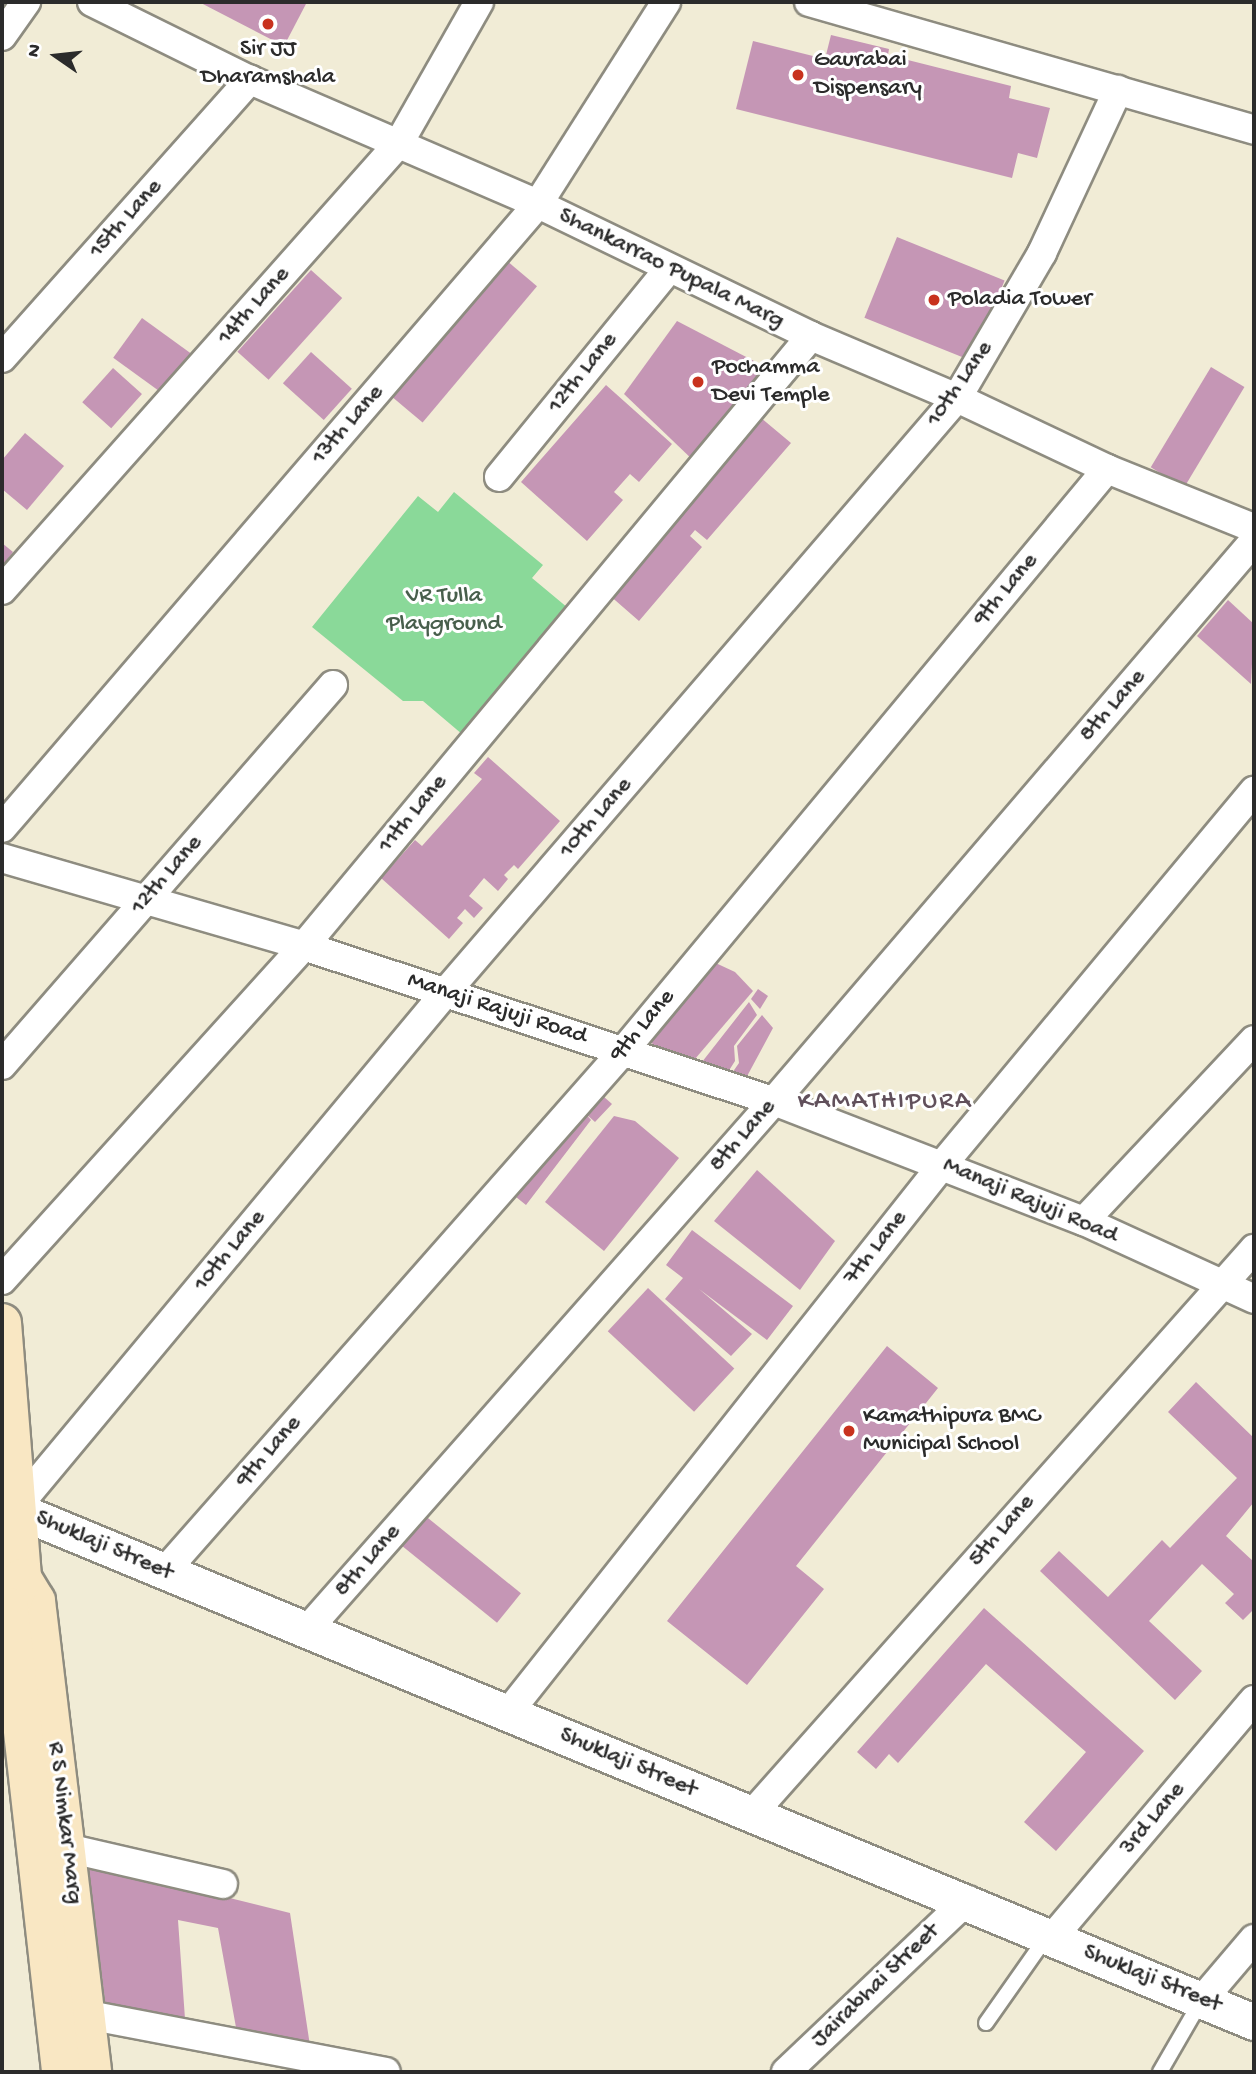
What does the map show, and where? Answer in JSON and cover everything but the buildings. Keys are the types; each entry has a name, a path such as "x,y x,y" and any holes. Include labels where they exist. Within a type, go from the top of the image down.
{"main road":[{"name":"R S Nimkar Marg","path":"2,1323 9,1506 22,1578 36,1601 88,2015 92,2072"},
{"name":"R S Nimkar Marg","path":"22,1578 9,1607 61,2072"}],"street":[{"path":"2,36 26,2"},
{"name":"Shankarrao Pupala Marg","path":"92,2 250,80 538,204 667,270 811,336 957,398 1107,469 1254,528"},
{"name":"14th Lane","path":"2,590 399,143 479,2"},
{"name":"13th Lane","path":"2,828 538,204 666,2"},
{"path":"809,2 1254,130"},
{"name":"15th Lane","path":"2,358 250,80"},
{"name":"10th Lane","path":"9,1506 445,993 957,398 1042,253 1118,90"},
{"name":"12th Lane","path":"499,477 667,270"},
{"name":"11th Lane","path":"2,1280 304,946 811,336"},
{"name":"9th Lane","path":"165,1571 625,1049 1107,469"},
{"name":"8th Lane","path":"307,1630 775,1101 1254,541"},
{"name":"12th Lane","path":"2,1065 333,685"},
{"name":"7th Lane","path":"508,1713 943,1164 1254,791"},
{"name":"Manaji Rajuji Road","path":"2,858 304,946 625,1049 775,1101 1084,1221 1254,1299"},
{"path":"1084,1221 1254,1040"},
{"name":"5th Lane","path":"752,1814 1220,1284 1254,1249"},
{"name":"Shuklaji Street","path":"9,1506 752,1814 967,1900 1254,2022"},
{"name":"3rd Lane","path":"1052,1938 1254,1700"},
{"path":"67,1848 223,1884"},
{"name":"Jairabhai Street","path":"786,2072 967,1900"},
{"path":"1202,2000 1254,1939"},
{"path":"88,2015 386,2072"}],"lane":[{"path":"986,2023 1045,1939 1052,1938"},
{"path":"1160,2072 1202,2000"}],"green space":[{"name":"VR Tulla Playground","path":"454,492 543,565 532,578 574,613 469,740 423,701 403,701 312,627 418,496 438,512"}],"place":[{"name":"Sir JJ Dharamshala","path":"268,24"},
{"name":"Gaurabai Dispensary","path":"798,75"},
{"name":"Poladia Tower","path":"934,300"},
{"name":"Pochamma Devi Temple","path":"698,382"},
{"name":"Kamathipura BMC Municipal School","path":"849,1431"}],"district":[{"name":"KAMATHIPURA","path":"885,1103"}]}
